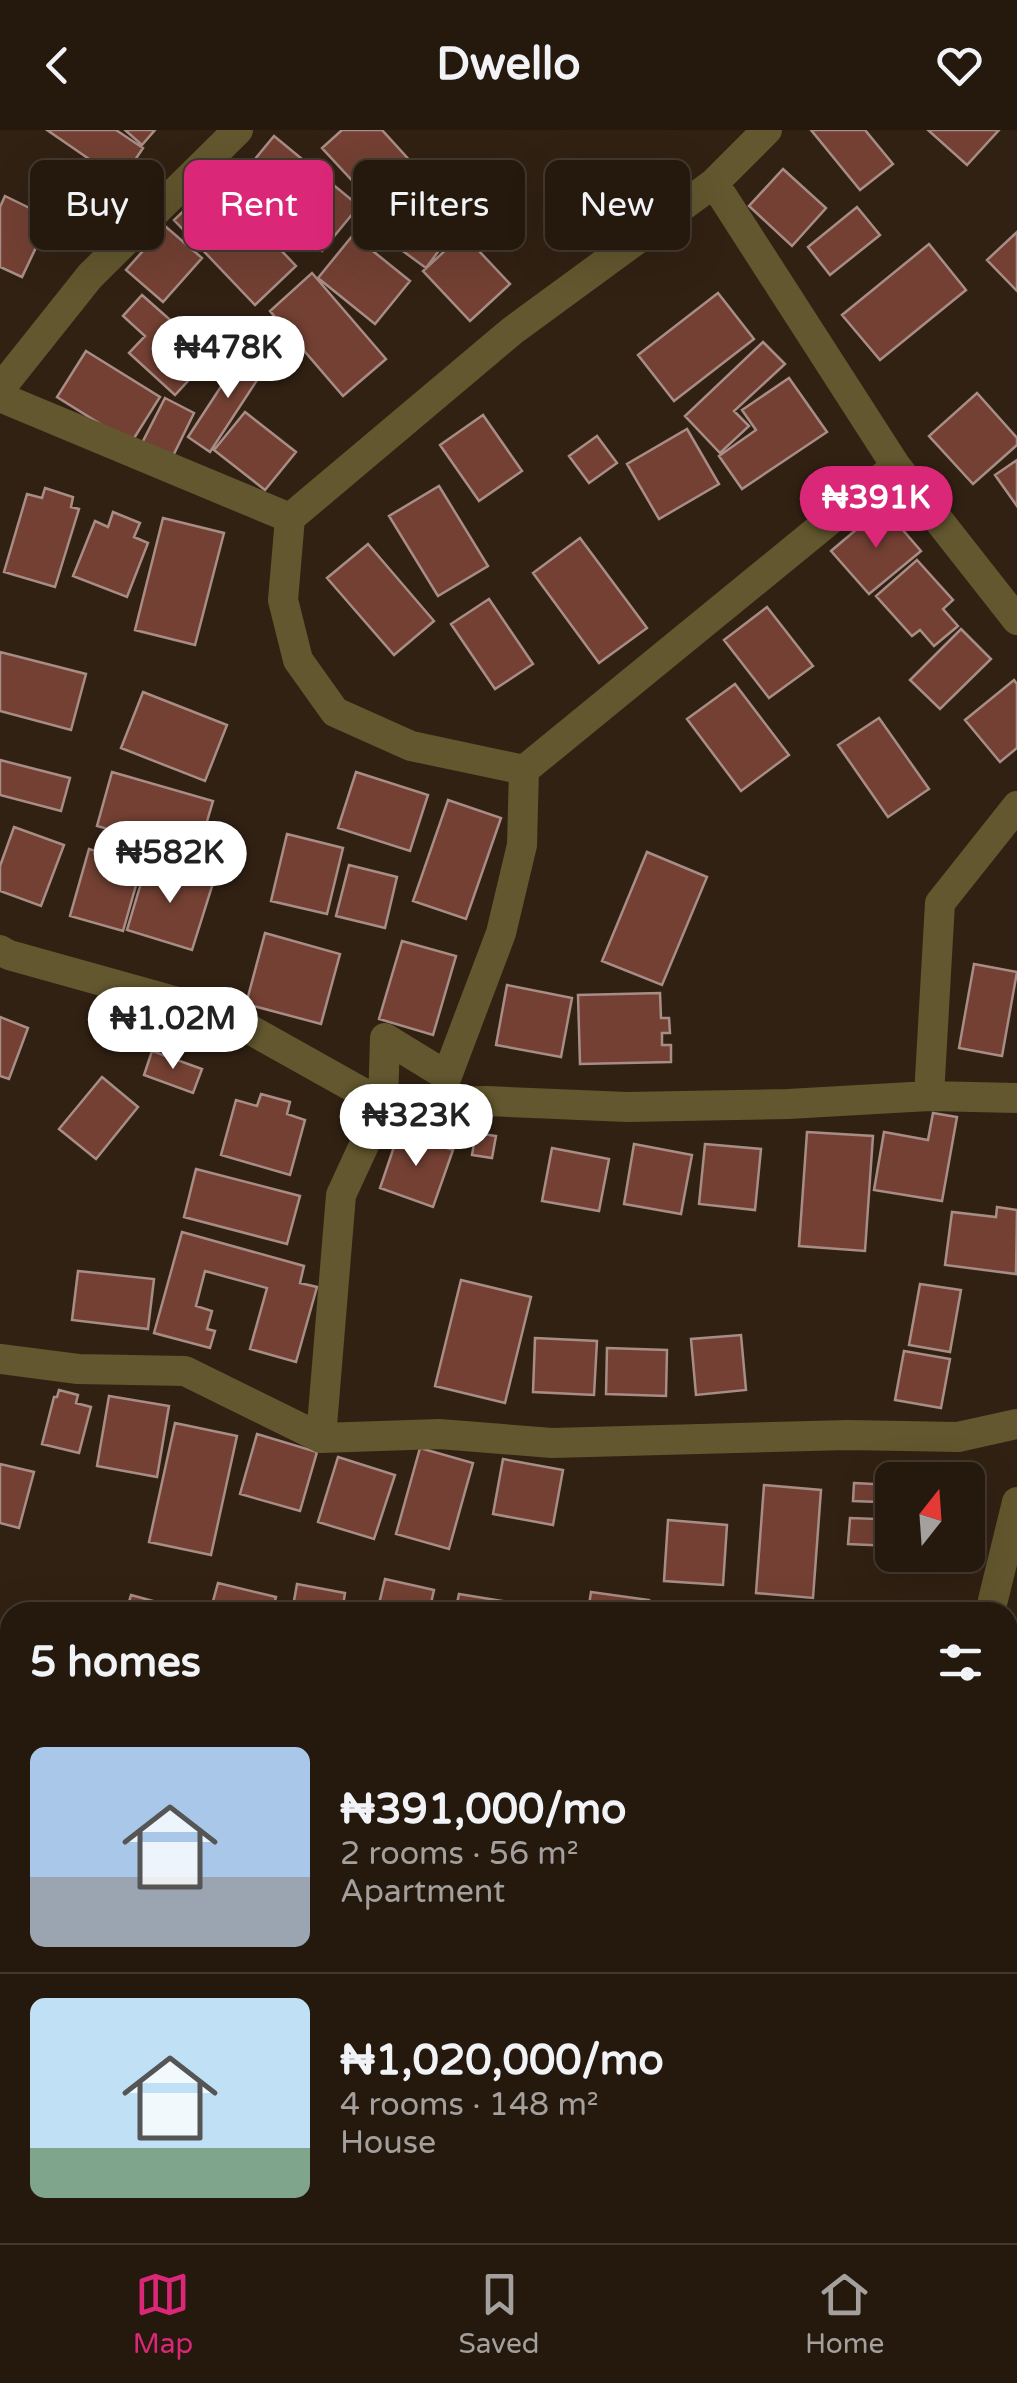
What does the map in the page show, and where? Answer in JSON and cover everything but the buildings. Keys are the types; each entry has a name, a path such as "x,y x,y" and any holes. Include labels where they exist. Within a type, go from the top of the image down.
{"street":[{"path":"0,389 90,276 238,130"},
{"path":"524,770 411,746 335,712 298,660 283,600 290,518 512,331 714,183 767,130"},
{"path":"714,183 896,466 1017,620"},
{"path":"0,397 290,518"},
{"path":"322,1438 341,1195 383,1104 385,1038 447,1076 501,932 522,845 524,770 896,466"},
{"path":"929,1096 940,903 1017,806"},
{"path":"0,950 224,1014 383,1104 488,1101 645,1106 788,1104 929,1096 1017,1098"},
{"path":"0,1359 78,1370 185,1371 322,1438 439,1434 552,1443 848,1435 958,1437 1017,1424"},
{"path":"993,1600 1017,1502"}]}
